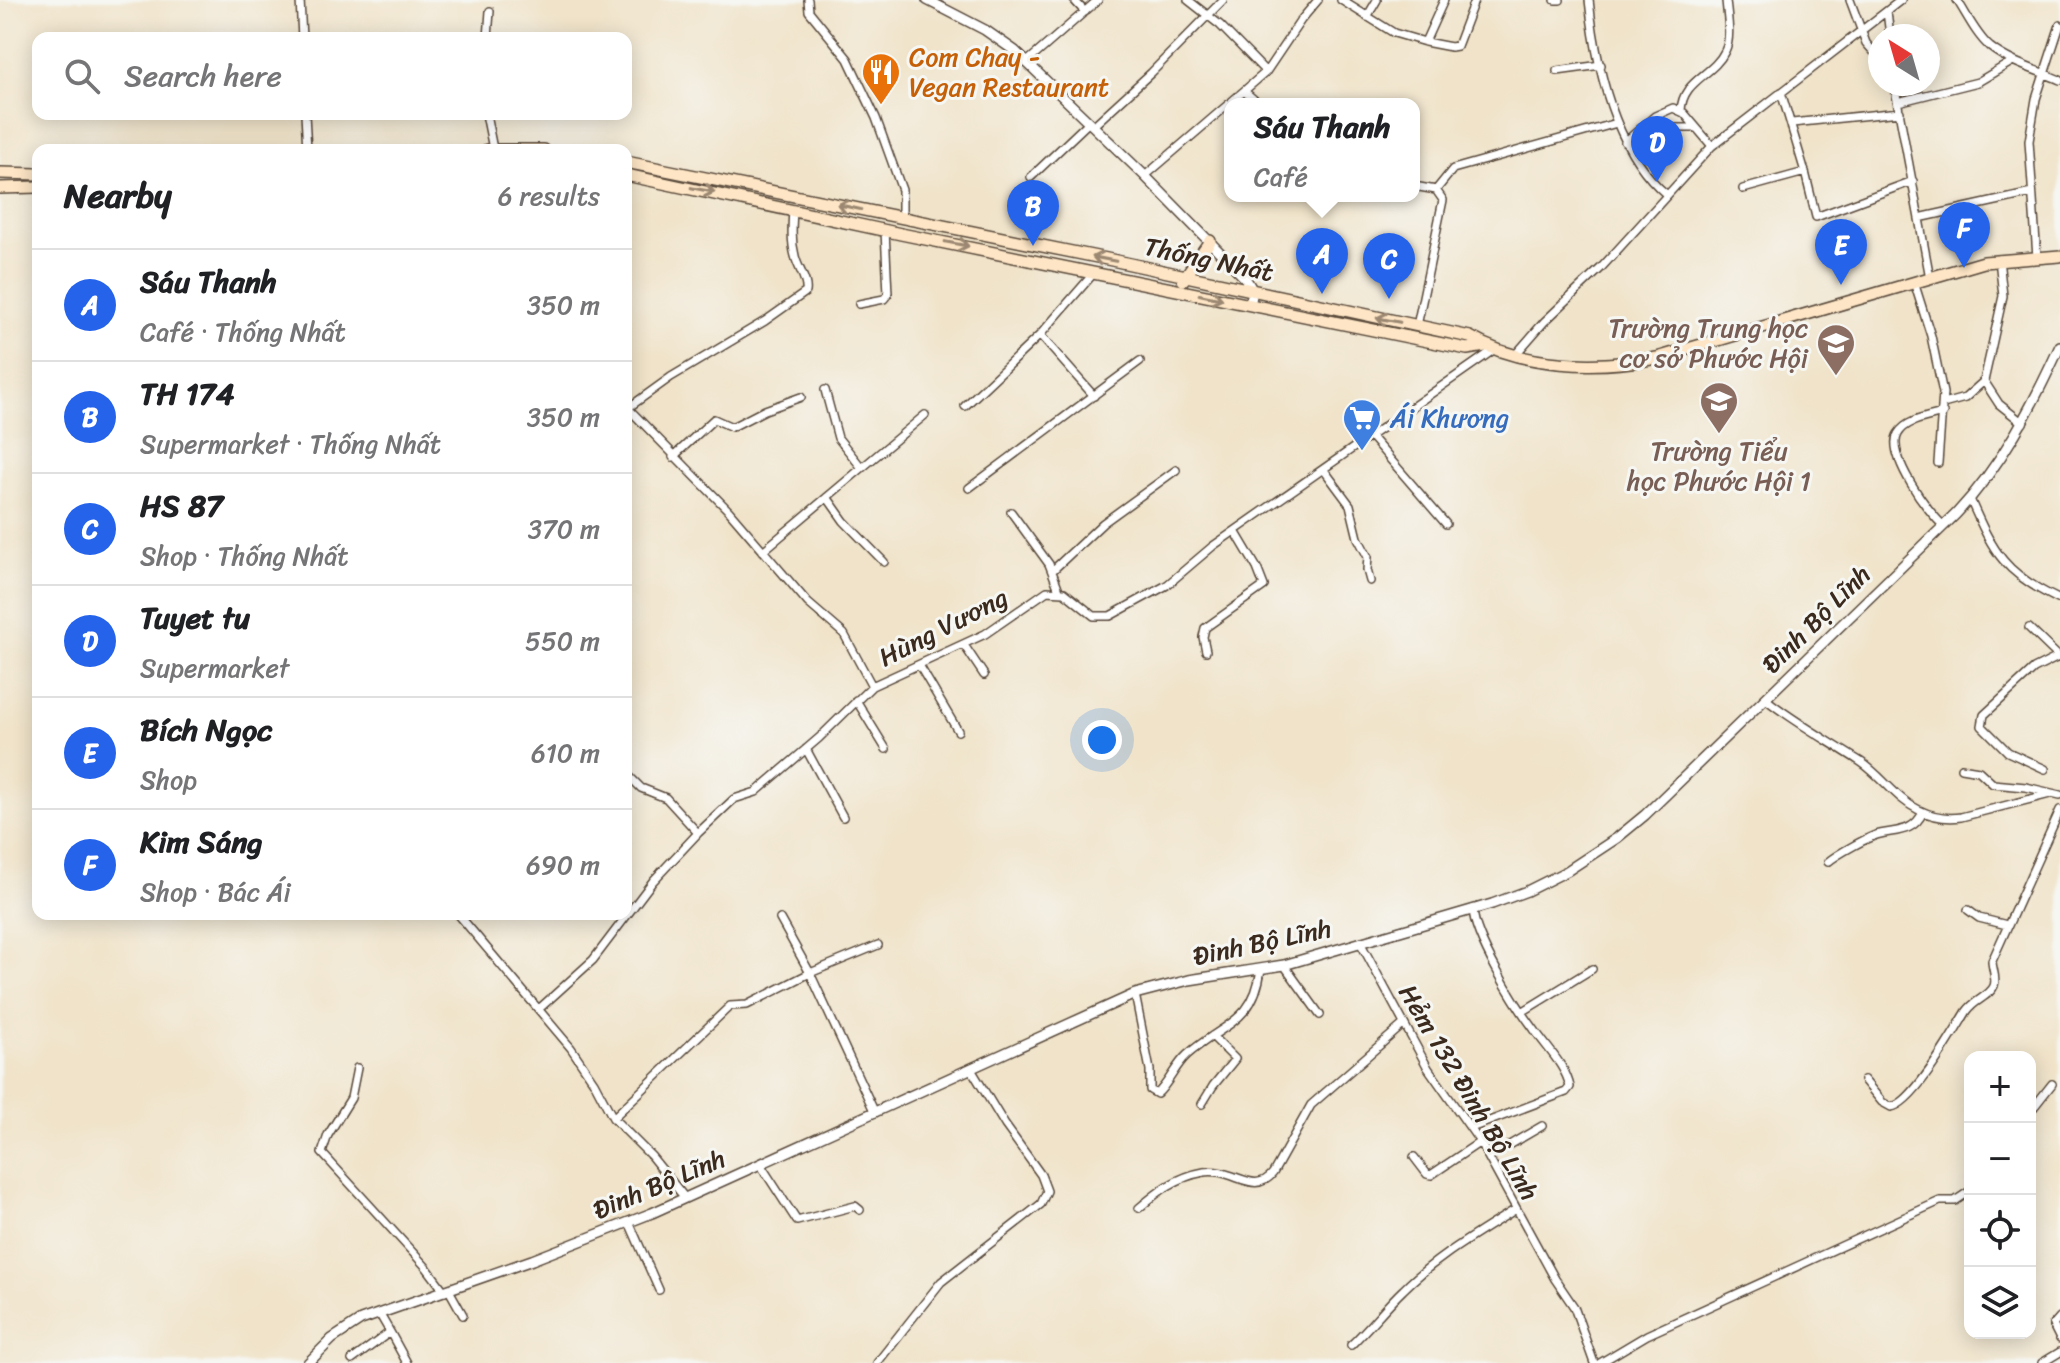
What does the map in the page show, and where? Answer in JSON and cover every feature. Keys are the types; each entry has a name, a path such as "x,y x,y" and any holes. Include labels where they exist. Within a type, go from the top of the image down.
{"main road":[{"name":"Thống Nhất","path":"632,163 1470,337 1490,347"},
{"path":"0,173 32,174"},
{"name":"Thống Nhất","path":"632,176 1467,349 1490,347"},
{"path":"0,188 32,187"},
{"path":"930,239 933,225"},
{"path":"1178,290 1210,241"},
{"path":"1490,347 1564,362 1645,360 1999,259 2060,256"}],"street":[{"path":"300,0 302,32"},
{"path":"808,0 811,15 842,50 876,118 902,190 902,219"},
{"path":"927,0 985,30 1027,62 1210,241 1253,291 1250,305"},
{"path":"1074,0 1085,12"},
{"path":"1027,62 1098,0"},
{"path":"1188,0 1208,14 1266,72"},
{"path":"1031,177 1138,85 1223,0"},
{"path":"1236,98 1266,72 1318,0"},
{"path":"1341,0 1403,37 1451,47 1457,46 1474,1"},
{"path":"1367,17 1377,0"},
{"path":"1425,42 1444,0"},
{"path":"1589,0 1601,65 1617,123 1642,170 1666,194"},
{"path":"1681,111 1682,96 1689,86 1726,50 1726,0"},
{"path":"1850,0 1868,45"},
{"path":"1516,354 1544,322 1601,268 1712,146 1901,0"},
{"path":"1957,0 1984,41 2013,61 2060,80"},
{"path":"488,32 490,11"},
{"path":"1887,11 1889,24"},
{"path":"2037,258 2029,141 2044,72 2060,25"},
{"path":"1898,102 1978,82 2013,61"},
{"path":"1557,71 1601,65"},
{"path":"1244,91 1252,98"},
{"path":"1781,92 1816,217 1913,181"},
{"path":"1897,96 1930,278"},
{"path":"1145,176 1224,108"},
{"path":"1625,142 1667,109 1681,111 1712,146"},
{"path":"1792,123 1900,112"},
{"path":"305,120 307,144"},
{"path":"487,120 492,144"},
{"path":"1648,122 1666,128 1696,128"},
{"path":"1436,190 1453,169 1617,123"},
{"path":"1743,189 1805,172"},
{"path":"1417,326 1443,200 1436,190 1420,187"},
{"path":"1919,218 2032,193"},
{"path":"632,404 806,292 807,287 795,256 793,210"},
{"path":"859,304 884,299 888,294 885,230"},
{"path":"1944,526 1930,514 1918,495 1898,455 1895,441 1905,426 1965,398 1984,381 2003,296 1999,259"},
{"path":"965,406 1040,335 1095,273"},
{"path":"1914,282 1941,380 1943,409 1938,463"},
{"path":"1040,335 1094,396"},
{"name":"Đinh Bộ Lĩnh","path":"308,1363 342,1331 379,1313 447,1291 629,1222 1135,994 1175,982 1284,965 1473,909 1547,882 1617,838 1645,815 1767,700 1970,499 2023,423 2060,346"},
{"path":"1011,512 1053,570 1059,590 1073,597 1094,616 1104,618 1167,585 1213,546 1371,437 1490,347"},
{"path":"969,488 1140,361"},
{"path":"1984,381 1999,404 2023,423"},
{"path":"825,390 838,438 862,468"},
{"path":"673,457 714,419 732,427 774,406 801,397"},
{"path":"632,412 729,511 808,603 848,639 872,686"},
{"path":"763,551 925,415"},
{"path":"1371,437 1446,524"},
{"path":"1053,570 1103,523 1176,470"},
{"path":"1324,470 1350,505 1358,538 1368,557 1370,581"},
{"path":"827,497 844,521 884,562"},
{"path":"1970,499 2007,567 2023,580 2060,600"},
{"path":"1206,651 1205,628 1264,586 1263,578 1235,531"},
{"name":"Hùng Vương","path":"632,909 653,881 734,799 756,792 872,686 964,645 997,627 1043,593 1059,590"},
{"path":"2029,628 2059,658 2037,666 1984,715 1981,722 2008,752 2045,769"},
{"path":"964,645 984,675"},
{"path":"919,665 958,731"},
{"path":"856,700 886,749"},
{"path":"1767,700 1860,761 1905,801 1923,812 1950,819 2050,794"},
{"path":"806,749 843,817"},
{"path":"1961,768 1979,771 1993,784 2060,795"},
{"path":"632,779 641,788 666,798 698,833"},
{"path":"1864,1080 1887,1105 1895,1107 1905,1101 1931,1068 1973,1003 1993,988 1992,961 2060,810"},
{"path":"1828,862 1877,835 1915,825 1923,812"},
{"path":"1471,1128 1569,1090 1570,1082 1522,1012 1479,937 1473,909"},
{"path":"1968,910 1979,918 2007,925"},
{"path":"780,919 810,973 875,1113"},
{"path":"463,920 540,1008 586,1070 613,1118 651,1156 685,1198"},
{"name":"Hùng Vương","path":"540,1008 593,960 623,920"},
{"name":"Hẻm 132 Đinh Bộ Lĩnh","path":"1360,942 1433,1076 1480,1142 1574,1307 1594,1363"},
{"path":"613,1118 730,1006 747,1005 810,973 878,945"},
{"path":"1284,965 1320,1015"},
{"path":"1135,994 1150,1070 1149,1088 1152,1092 1160,1092 1185,1056 1236,1020 1253,1001 1258,991 1261,969"},
{"path":"1522,1012 1592,969"},
{"path":"1139,1208 1173,1181 1206,1171 1222,1171 1255,1184 1264,1182 1273,1173 1311,1105 1404,1024"},
{"path":"1202,1104 1235,1059 1212,1036"},
{"path":"357,1068 351,1098 328,1135 322,1153 432,1273 463,1315"},
{"path":"877,1363 941,1282 1011,1228 1045,1197 1046,1184 971,1069"},
{"path":"2036,1104 2052,1084"},
{"path":"1489,1157 1542,1126"},
{"path":"1414,1157 1431,1175 1480,1142"},
{"path":"760,1164 797,1221 855,1206 860,1210"},
{"path":"1600,1363 1647,1335 1940,1201 1955,1201 1964,1195"},
{"path":"1351,1345 1424,1271 1516,1209"},
{"path":"629,1222 659,1290"},
{"path":"379,1313 407,1363"},
{"path":"2060,1317 2053,1325 2060,1339"},
{"path":"352,1360 390,1332"},
{"path":"2042,1363 2060,1352"}],"place":[{"name":"Com Chay - Vegan Restaurant","path":"881,106"},
{"name":"Tuyet tu","path":"1657,182"},
{"name":"TH 174","path":"1033,246"},
{"name":"Kim Sáng","path":"1964,268"},
{"name":"Bích Ngọc","path":"1841,285"},
{"name":"Sáu Thanh","path":"1322,294"},
{"name":"HS 87","path":"1389,299"},
{"name":"Trường Trung học cơ sở Phước Hội","path":"1836,377"},
{"name":"Trường Tiểu học Phước Hội 1","path":"1719,435"},
{"name":"Ái Khương","path":"1362,452"}]}
